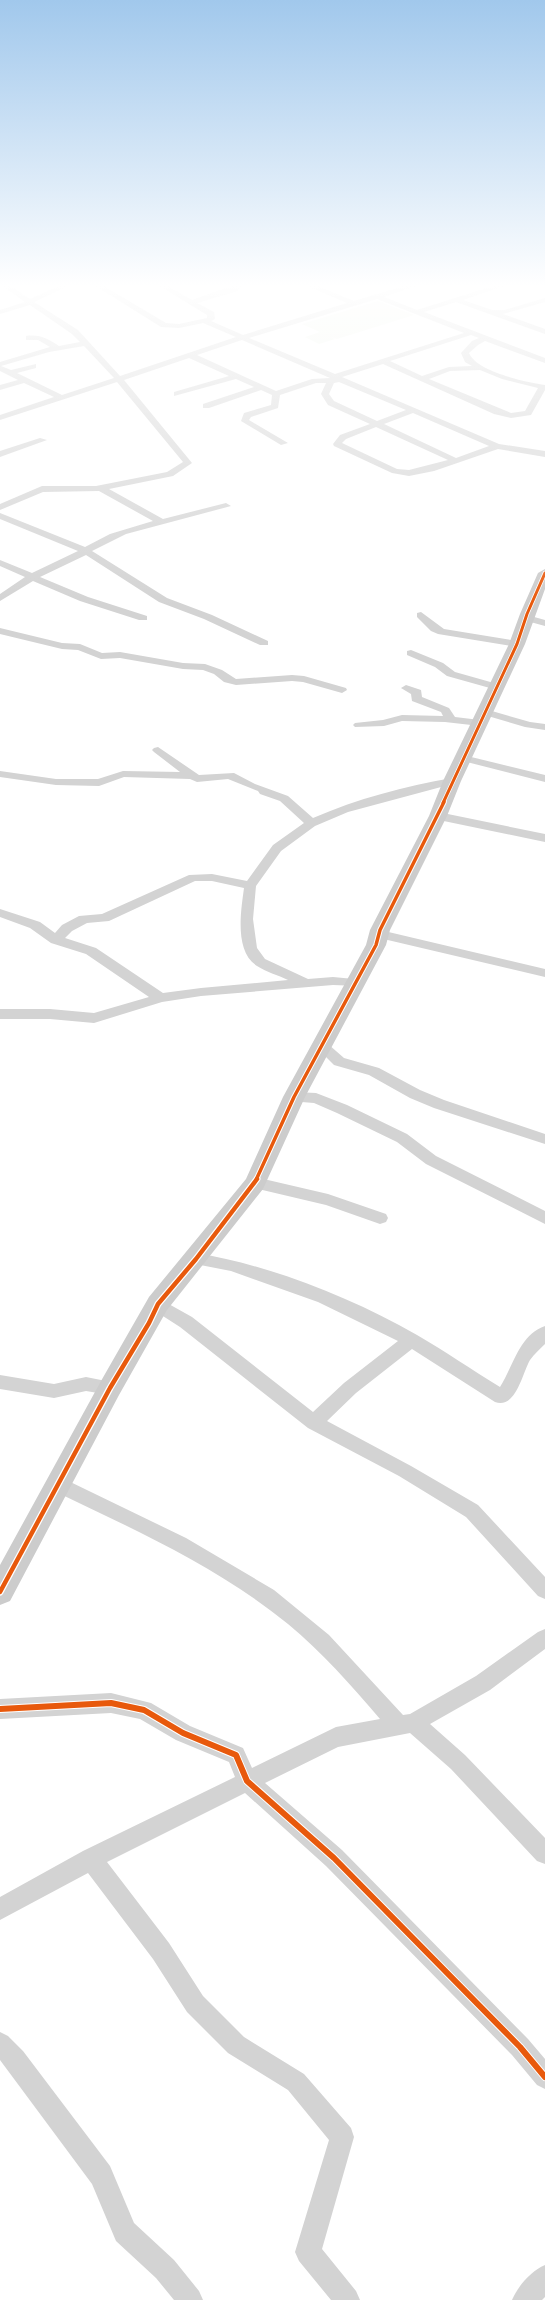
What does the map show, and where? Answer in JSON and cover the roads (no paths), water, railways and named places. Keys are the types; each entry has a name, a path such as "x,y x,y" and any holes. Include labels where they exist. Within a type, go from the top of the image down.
{"street":[{"path":"50,392 62,398"},
{"path":"0,418 79,392"},
{"path":"0,507 42,489 100,488 170,474 188,463 130,392"},
{"path":"176,394 182,392"},
{"path":"206,406 246,392"},
{"path":"273,392 276,394 281,392"},
{"path":"326,392 326,399 454,460"},
{"path":"373,392 497,446 545,454"},
{"path":"452,392 511,416 528,413 541,392"},
{"path":"276,394 275,406 247,415 245,421 284,442"},
{"path":"414,410 344,437 336,444 395,470 409,473 431,469 497,446"},
{"path":"0,454 43,440"},
{"path":"532,452 545,461"},
{"path":"100,488 162,523"},
{"path":"0,598 34,576 86,551 96,543 123,532 226,506"},
{"path":"0,516 86,551 163,600 208,617 264,643"},
{"path":"0,563 34,576 84,599 129,612 143,618"},
{"path":"0,1592 110,1388 149,1323 158,1304 196,1259 255,1183 294,1097 323,1047 438,816 452,781 517,644 545,573"},
{"path":"421,614 435,629 442,632 517,644"},
{"path":"527,618 545,623"},
{"path":"0,631 62,646 80,647 101,656 120,655 183,666 206,667 218,672 228,680 236,682 292,678 304,679 342,690"},
{"path":"411,654 439,665 450,674 497,687"},
{"path":"406,688 417,692 416,699 445,710 452,720"},
{"path":"359,726 384,723 402,718 452,720 482,718 545,727"},
{"path":"158,750 200,780 218,776 234,776 251,786 262,789 264,792 275,794 289,802 311,823"},
{"path":"463,758 545,780"},
{"path":"0,774 56,782 99,782 123,774 194,776"},
{"path":"306,983 260,962 250,948 248,919 250,886 277,848 311,823 344,809 430,785 452,781"},
{"path":"438,816 545,838"},
{"path":"56,940 67,928 84,919 104,918 177,885 184,879 200,875 250,886"},
{"path":"0,913 35,925 56,940 91,951 140,986 161,998"},
{"path":"380,934 545,973"},
{"path":"0,1014 50,1014 94,1018 161,998 201,992 333,981 354,983"},
{"path":"323,1047 339,1062 374,1071 415,1094 438,1104 545,1139"},
{"path":"294,1097 316,1098 342,1109 402,1138 431,1160 545,1218"},
{"path":"255,1183 328,1200 380,1218"},
{"path":"196,1259 232,1265 324,1297 411,1340 501,1397 507,1391 524,1355 545,1333"},
{"path":"158,1304 205,1336 314,1423 405,1471 472,1511 545,1590"},
{"path":"314,1423 350,1388 411,1340"},
{"path":"0,1382 54,1391 86,1384 110,1388"},
{"path":"58,1484 148,1528 235,1575 294,1617 406,1724 458,1762 545,1853"},
{"path":"0,1909 91,1859 336,1737 406,1724 483,1683 545,1638"},
{"path":"0,1709 111,1703 144,1710 183,1733 236,1755 248,1781 334,1858 520,2047 545,2077"},
{"path":"91,1859 161,1951 195,2004 236,2045 296,2082 342,2137 308,2252 347,2300"},
{"path":"0,2044 15,2059 101,2175 126,2232 165,2269 190,2300"},
{"path":"525,2300 545,2278"}]}
